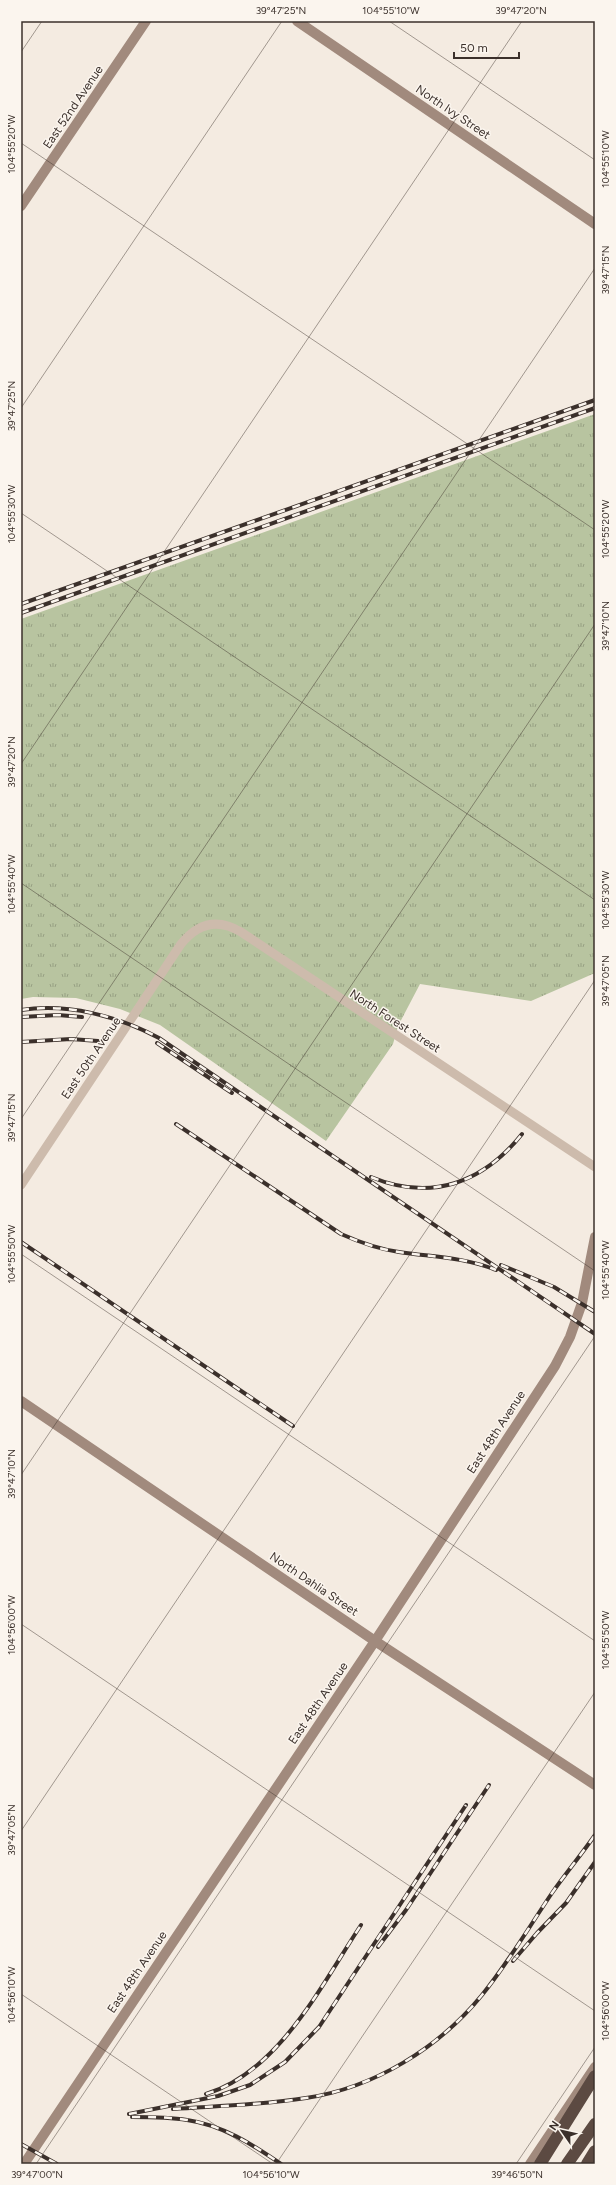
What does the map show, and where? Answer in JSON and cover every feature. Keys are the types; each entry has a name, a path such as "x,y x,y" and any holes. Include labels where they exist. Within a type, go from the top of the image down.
{"highway":[{"path":"540,2164 595,2076"},
{"path":"567,2164 595,2124"},
{"path":"587,2164 595,2152"}],"street":[{"name":"East 52nd Avenue","path":"21,206 146,21"},
{"name":"North Ivy Street","path":"297,21 595,224"},
{"name":"North Forest Street","path":"181,944 193,932 205,925 219,923 237,930 595,1167"},
{"name":"East 50th Avenue","path":"21,1185 181,944"},
{"name":"East 48th Avenue","path":"24,2164 375,1641 562,1353 582,1303 595,1237"},
{"name":"North Dahlia Street","path":"21,1401 375,1641 595,1785"},
{"path":"530,2164 595,2066"}],"green space":[{"path":"595,414 595,973 531,1001 420,984 398,1026 393,1044 326,1141 160,1025 120,1009 76,998 33,997 21,999 21,619"}],"railway":[{"path":"21,604 595,400"},
{"path":"21,613 595,408"},
{"path":"21,1010 57,1008 92,1013 127,1023 159,1038 595,1334"},
{"path":"21,1017 58,1015 82,1017"},
{"path":"21,1042 71,1039 98,1041"},
{"path":"157,1043 232,1093"},
{"path":"176,1124 341,1234 384,1249 472,1262 496,1270"},
{"path":"371,1177 393,1184 414,1188 435,1187 454,1183 473,1176 490,1165 507,1151 522,1134"},
{"path":"21,1242 293,1426"},
{"path":"501,1265 554,1287 595,1312"},
{"path":"378,1947 406,1910 489,1785"},
{"path":"129,2114 218,2096 250,2085 285,2062 319,2027 466,1805"},
{"path":"173,2109 256,2104 306,2098 331,2093 356,2085 403,2063 446,2032 482,1995 510,1958 552,1893 595,1835"},
{"path":"513,1961 566,1903 595,1862"},
{"path":"206,2094 232,2083 256,2067 277,2046 314,1999 361,1925"},
{"path":"132,2117 180,2119 212,2126 236,2136 281,2164"},
{"path":"21,2144 57,2164"}]}
